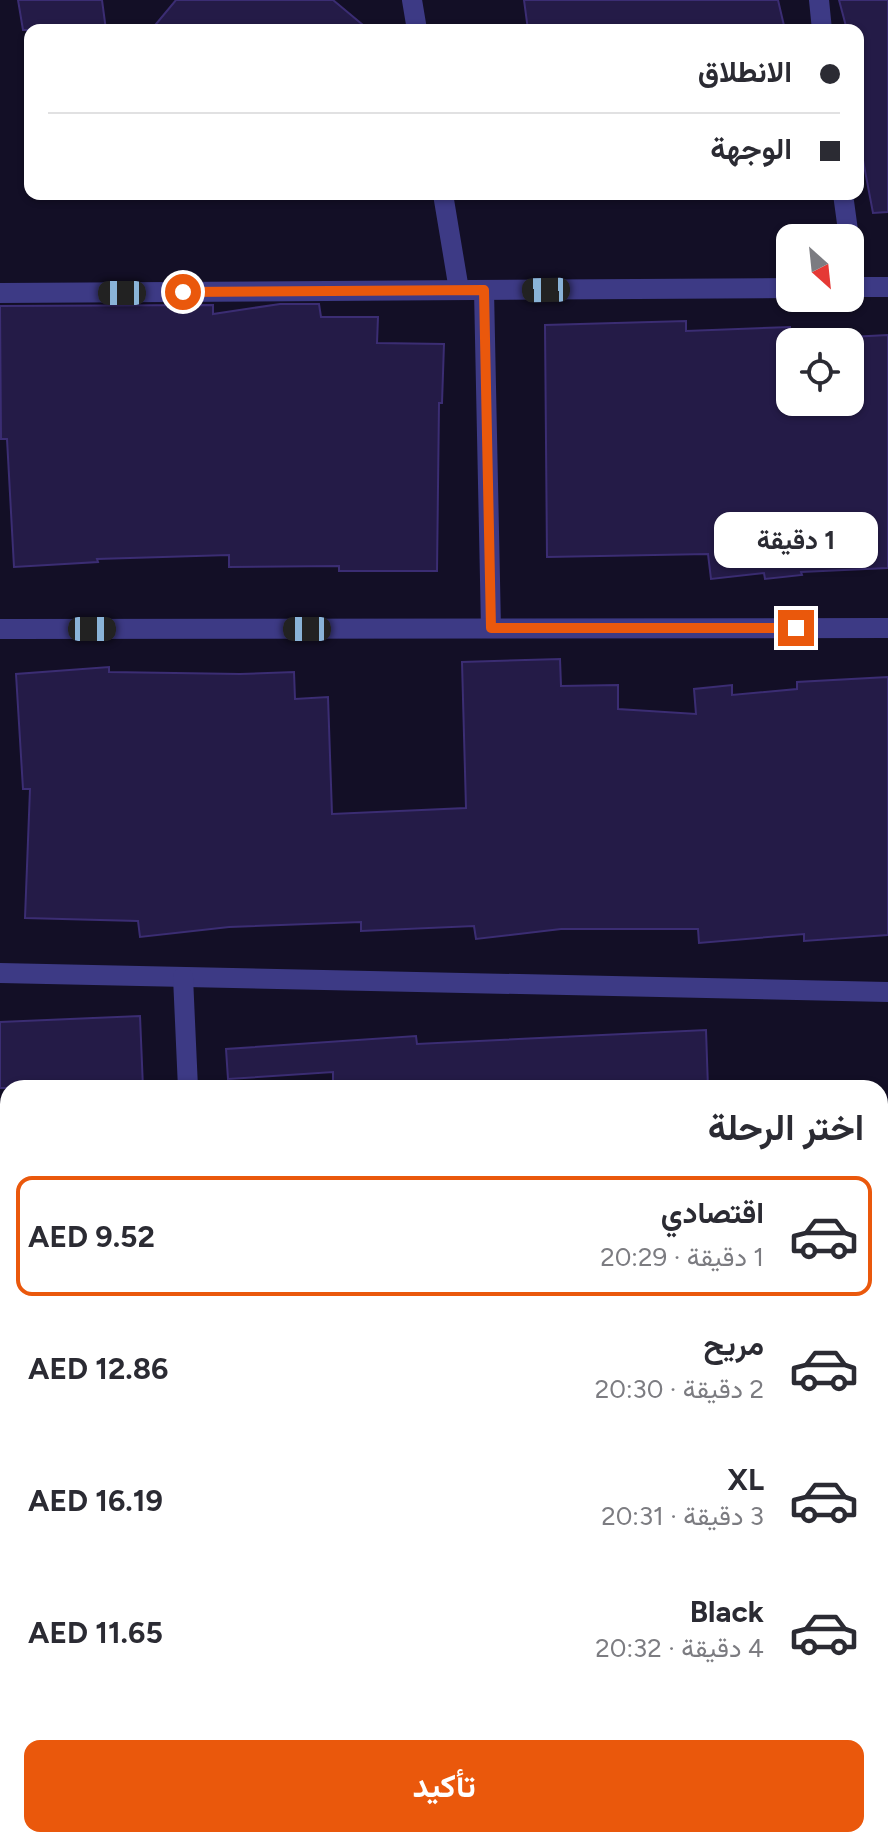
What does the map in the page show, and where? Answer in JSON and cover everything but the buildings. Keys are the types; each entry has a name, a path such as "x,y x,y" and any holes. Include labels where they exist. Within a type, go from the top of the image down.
{"street":[{"path":"412,0 416,24"},
{"path":"819,0 821,24"},
{"path":"444,200 459,290"},
{"path":"844,200 847,224"},
{"path":"864,287 888,287"},
{"path":"0,293 776,288"},
{"path":"484,290 491,628"},
{"path":"0,629 888,628"},
{"path":"0,973 888,992"},
{"path":"183,977 188,1080"}],"route":[{"path":"183,292 484,290 491,628 796,628"}]}
